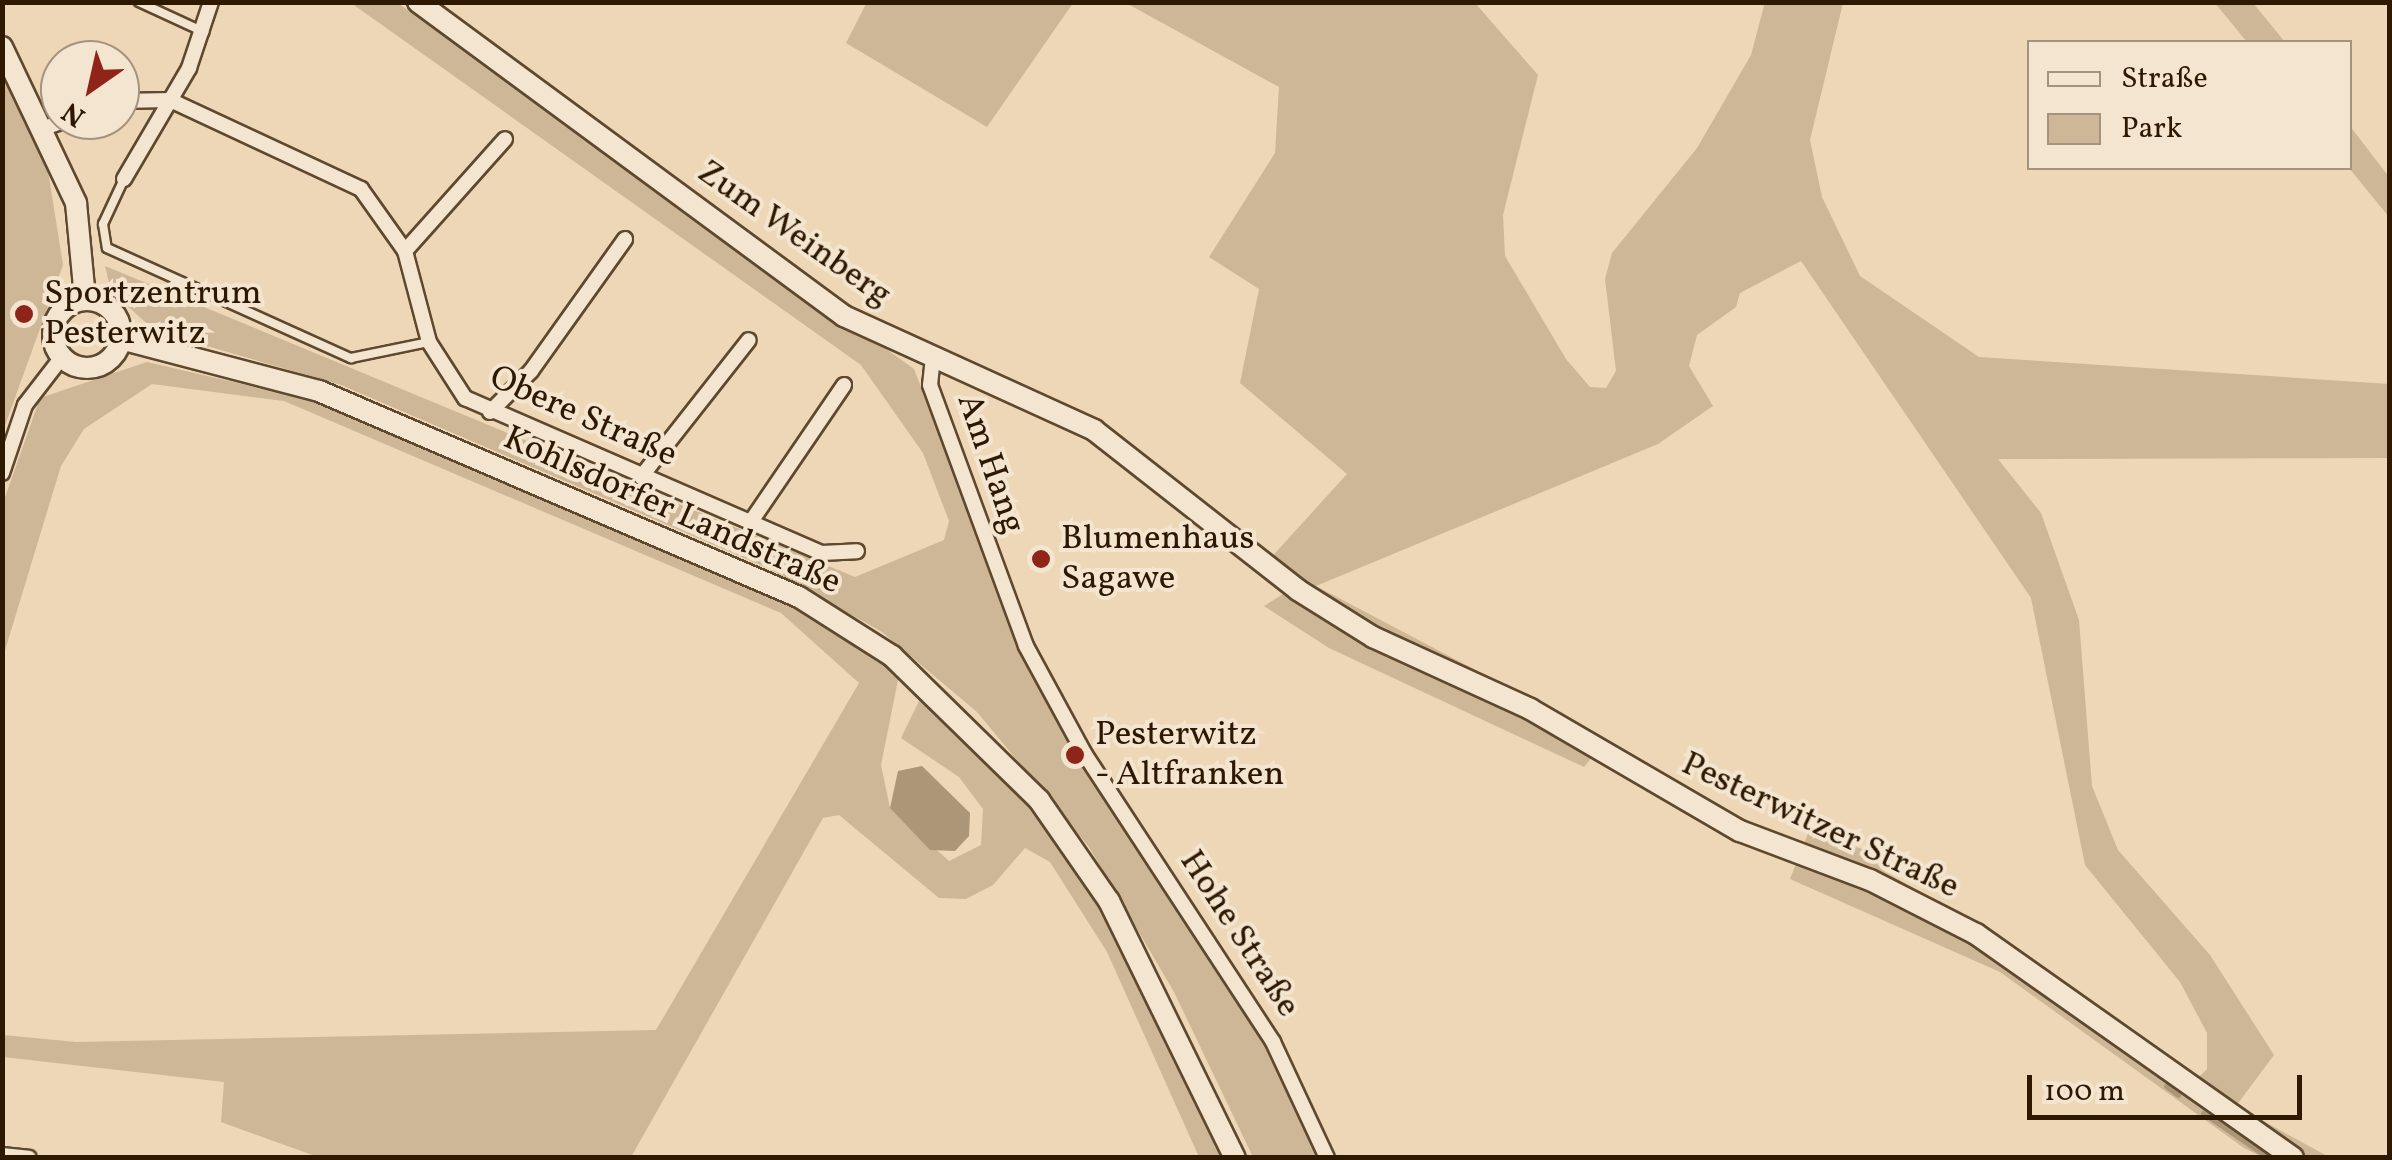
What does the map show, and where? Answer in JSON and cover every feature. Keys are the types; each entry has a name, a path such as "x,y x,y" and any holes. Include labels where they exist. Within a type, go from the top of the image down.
{"street":[{"path":"124,179 204,32 210,2"},
{"name":"Zum Weinberg","path":"418,2 844,316 1094,430 1298,590"},
{"path":"2,47 40,120"},
{"name":"Obere Straße","path":"140,101 170,100 362,189 405,251 429,342 453,385 490,412 822,553 856,552"},
{"path":"405,251 506,139"},
{"path":"49,140 76,203 86,299"},
{"path":"490,412 531,371 625,239"},
{"path":"86,299 112,311 121,339 92,368 62,358 53,326 64,307 86,299"},
{"name":"Kohlsdorfer Landstraße","path":"121,339 319,391 799,598 892,656 1039,800 1109,901 1235,1158"},
{"path":"641,477 749,340"},
{"name":"Am Hang","path":"932,357 930,385 997,575 1084,753"},
{"path":"2,473 25,405 62,358"},
{"path":"750,523 844,385"},
{"name":"Pesterwitzer Straße","path":"1298,590 1374,637 1530,709 1678,800 1976,934 2293,1158"},
{"name":"Hohe Straße","path":"1084,753 1273,1042 1327,1158"},
{"path":"2,1155 29,1158"}],"lane":[{"path":"140,2 204,32"},
{"path":"124,179 103,224 107,248 351,358 429,342"}],"green space":[{"path":"867,2 1073,3 987,127 846,43"},
{"path":"1765,2 1843,3 1810,140 1822,197 1860,276 1979,357 2389,384 2389,458 1998,459 2041,513 2079,620 2092,786 2118,850 2210,955 2274,1055 2236,1106 2329,1157 2262,1157 2244,1148 2000,972 1790,879 1809,831 1868,851 1882,870 2006,941 2196,1080 2207,1069 2207,1033 2180,982 2085,865 2031,598 1801,261 1740,293 1736,307 1697,335 1689,366 1713,406 1658,444 1316,586 1607,739 1584,767 1329,648 1264,606 1283,594 1257,573 1347,474 1240,383 1259,289 1209,257 1275,153 1279,87 1126,3 1475,3 1538,75 1503,215 1505,256 1566,359 1590,387 1606,388 1616,371 1605,279 1612,253 1697,148 1751,55"},
{"path":"351,3 397,3 497,67 914,369 1024,652 1265,1046 1317,1157 1253,1157 1174,992 1089,847 977,712 882,632 770,569 341,385 155,331 111,291 105,266 855,577 944,540 949,521 923,453 861,365"},
{"path":"2215,3 2253,3 2283,40 2245,40"},
{"path":"3,78 48,171 63,265 3,431"},
{"path":"2352,129 2389,177 2389,217 2351,170"},
{"path":"147,362 319,402 797,608 899,675 881,765 890,808 949,861 981,845 983,809 959,777 901,738 919,701 932,703 1013,785 1096,900 1224,1157 1199,1157 1107,952 1050,862 1025,848 993,885 966,899 939,898 839,815 823,818 631,1157 318,1157 221,1122 224,1082 3,1057 3,1035 76,1042 656,1030 859,683 781,613 284,401 152,384 84,429 61,466 3,657 3,503 40,398"}],"shaded area":[{"path":"922,766 970,813 969,836 955,851 930,850 890,808 898,771"}],"waterway":[{"path":"2166,1086 2178,1095"},
{"path":"2203,1113 2269,1158"}],"place":[{"name":"Sportzentrum Pesterwitz","path":"24,314"},
{"name":"Blumenhaus Sagawe","path":"1041,559"},
{"name":"Pesterwitz - Altfranken","path":"1075,755"}]}
